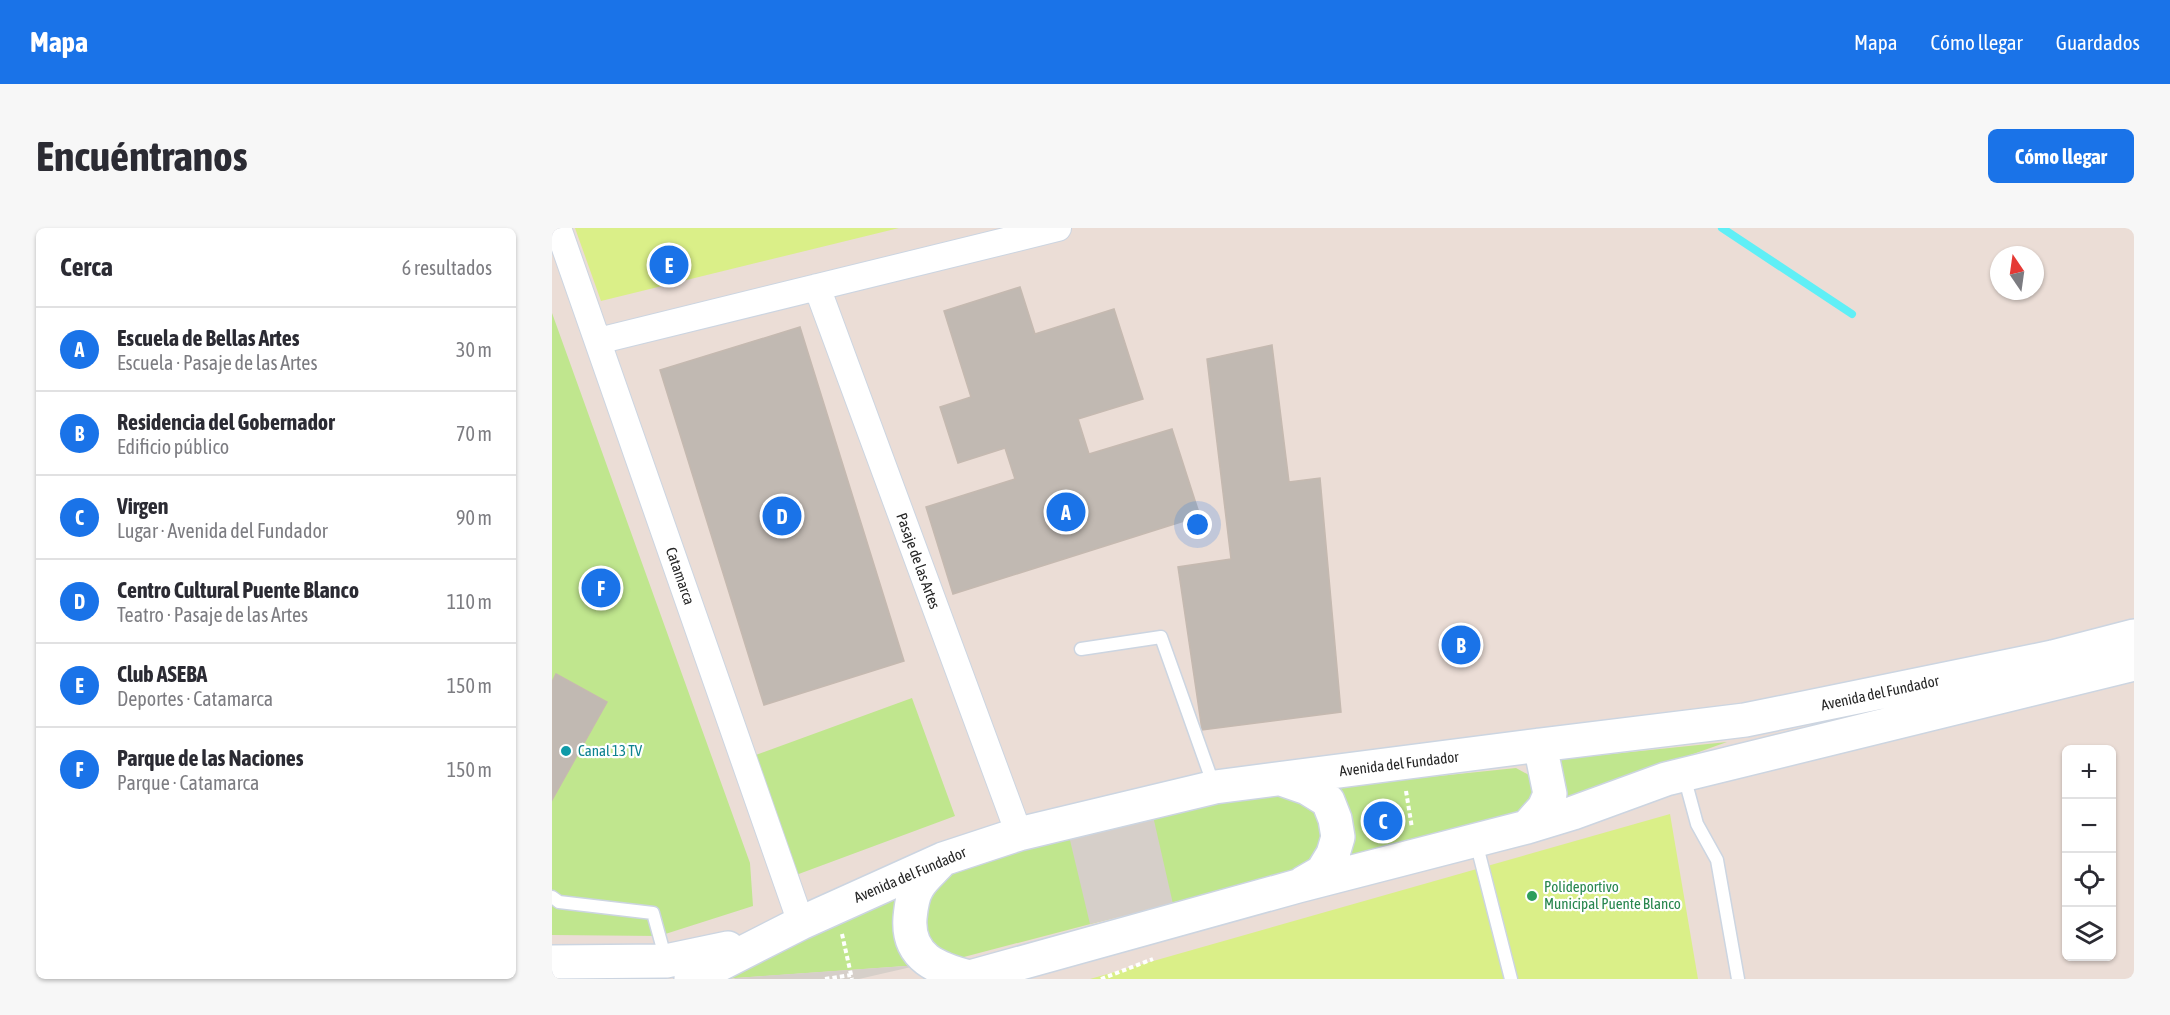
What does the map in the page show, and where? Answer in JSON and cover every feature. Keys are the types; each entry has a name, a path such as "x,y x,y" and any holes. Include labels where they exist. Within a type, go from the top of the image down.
{"main road":[{"name":"Avenida del Fundador","path":"678,970 787,931 943,859 1019,834 1215,787 1745,720 2053,657 2134,636"},
{"name":"Avenida del Fundador","path":"966,978 1298,886 1527,827 1684,775 2134,664"},
{"path":"1527,827 1544,808 1550,794 1540,745"},
{"path":"1281,779 1307,788 1328,801 1335,819 1338,837 1333,854 1322,872 1298,886"},
{"path":"943,859 918,886 912,903 910,926 913,944 926,961 947,972 966,978"},
{"path":"552,962 678,970"}],"street":[{"name":"Catamarca","path":"558,228 598,341 787,931"},
{"path":"598,341 817,287 995,236 1058,228"},
{"name":"Pasaje de las Artes","path":"817,287 1019,834"}],"lane":[{"path":"1081,649 1161,637 1215,787"},
{"path":"1684,775 1697,824 1717,860 1738,979"},
{"path":"1475,841 1511,979"},
{"path":"552,897 559,902 653,913 678,970"}],"path":[{"path":"1401,764 1417,855"},
{"path":"825,979 852,977 836,907"}],"green space":[{"path":"575,228 899,228 601,301"},
{"path":"552,313 750,863 753,906 659,936 552,935"},
{"path":"912,698 955,816 796,875 753,756"},
{"path":"1727,742 1561,801 1554,760"},
{"path":"1516,768 1529,775 1538,790 1521,816 1342,860 1324,788"},
{"path":"1278,791 1319,811 1324,836 1322,852 1305,868 960,958 940,954 926,943 923,892 938,877 1059,837"},
{"name":"Polideportivo Municipal Puente Blanco","path":"1670,814 1698,979 1090,979"},
{"path":"905,891 920,965 722,979"}],"shaded area":[{"path":"1153,816 1173,904 1090,924 1069,836"},
{"path":"920,965 859,979 734,979 735,978"}],"building":[{"path":"1020,287 1035,334 1114,309 1143,399 1078,419 1089,454 1172,429 1200,516 953,594 926,507 1015,479 1005,448 958,463 940,407 971,397 944,311"},
{"path":"800,327 904,661 764,705 660,370"},
{"path":"1272,345 1289,482 1320,478 1341,712 1202,730 1178,567 1231,559 1207,359"},
{"name":"Canal 13 TV","path":"556,674 607,702 552,800 552,682"}],"waterway":[{"path":"1722,228 1852,314"}],"place":[{"name":"Club ASEBA","path":"669,265"},
{"name":"Escuela de Bellas Artes","path":"1066,512"},
{"name":"Centro Cultural Puente Blanco","path":"782,516"},
{"name":"Parque de las Naciones","path":"601,588"},
{"name":"Residencia del Gobernador","path":"1461,645"},
{"name":"Canal 13 TV","path":"566,751"},
{"name":"Virgen","path":"1383,821"},
{"name":"Polideportivo Municipal Puente Blanco","path":"1532,896"}]}
